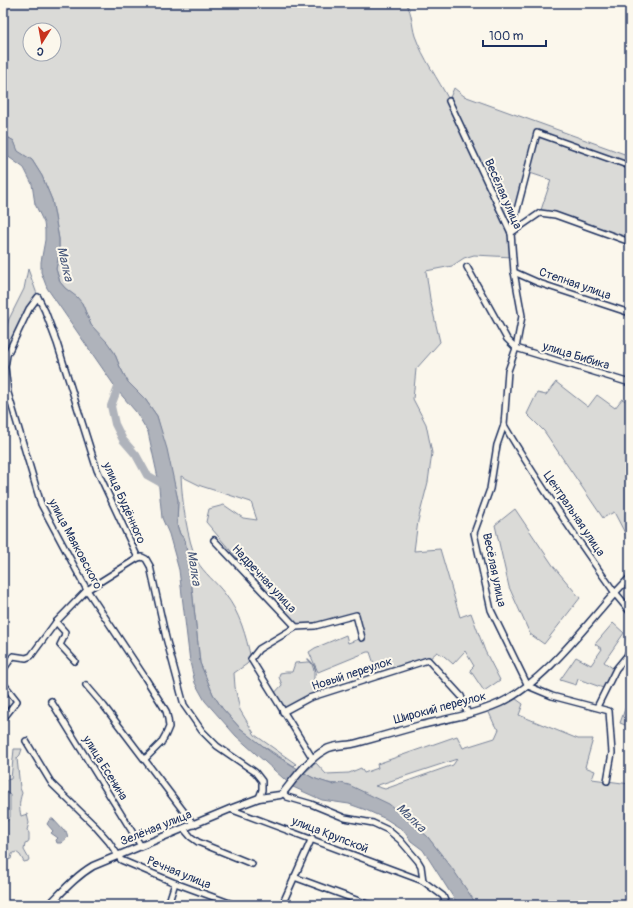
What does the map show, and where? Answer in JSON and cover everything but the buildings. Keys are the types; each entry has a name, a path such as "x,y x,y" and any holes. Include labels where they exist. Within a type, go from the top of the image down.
{"street":[{"name":"Весёлая улица","path":"449,100 511,232 514,272 522,316 516,348 508,371 504,425 497,445 490,489 474,533 491,610 528,686"},
{"path":"511,232 537,133 630,166"},
{"path":"511,232 540,213 555,215 630,242"},
{"path":"467,266 507,339 516,348"},
{"name":"Степная улица","path":"514,272 539,283 630,313"},
{"name":"улица Маяковского","path":"38,297 29,310 7,355 5,367 6,393 41,504 87,590 166,712 169,727 166,734 145,760"},
{"name":"улица Будённого","path":"38,297 46,311 57,343 97,470 138,558 142,557 146,559 150,566 166,638 184,705 202,731 217,746 255,772 262,781 262,790 259,798"},
{"name":"улица Бибика","path":"516,348 630,383"},
{"name":"Центральная улица","path":"504,425 553,504 615,593 630,611"},
{"name":"Надречная улица","path":"214,540 296,628 259,649 251,659 313,759"},
{"path":"3,670 13,656 26,658 31,656 56,622 87,590 138,558"},
{"name":"Широкий переулок","path":"283,793 307,765 326,749 350,745 396,731 468,714 500,703 528,686 562,654 630,577"},
{"path":"296,628 315,626 356,615 362,638"},
{"path":"56,622 65,632 60,645 75,662"},
{"path":"597,707 616,669 630,652"},
{"name":"Новый переулок","path":"283,712 310,698 428,660 460,696 468,714"},
{"path":"3,684 17,701 3,719"},
{"path":"86,685 104,706 194,825"},
{"path":"528,686 552,696 609,711 612,753 607,781"},
{"name":"улица Есенина","path":"51,701 141,846"},
{"path":"26,741 52,784 95,826 109,842 118,856"},
{"path":"283,793 286,797 311,804 344,818 373,823 388,830 400,840 418,861 421,866 423,881"},
{"name":"Зелёная улица","path":"49,905 82,872 93,866 194,825 230,808 259,798 280,795 283,793"},
{"name":"улица Крупской","path":"230,808 423,881 443,896 447,904"},
{"path":"184,829 198,842 252,864"},
{"path":"282,905 312,838"},
{"name":"Речная улица","path":"118,856 121,860 175,883 235,905"},
{"path":"294,877 370,905"},
{"path":"168,905 175,883"}],"shaded area":[{"path":"3,3 406,3 410,11 418,44 449,100 454,88 464,96 630,156 630,242 555,215 540,213 551,180 527,172 511,232 513,257 474,255 464,258 452,266 426,271 430,299 440,342 416,369 413,399 426,424 432,453 428,482 418,521 414,551 440,549 460,617 471,613 485,651 500,680 484,691 470,670 474,666 465,651 453,664 437,652 428,660 378,676 370,652 367,652 318,672 309,652 346,635 348,643 362,638 356,615 296,627 206,522 209,509 224,505 243,518 257,520 251,502 201,486 181,476 186,520 193,552 197,561 222,590 235,609 247,642 251,659 247,664 234,673 235,687 240,710 255,735 296,764 294,766 257,742 240,728 222,708 213,694 200,663 191,579 185,540 180,534 177,525 178,500 157,416 145,399 128,382 114,352 91,325 82,303 60,282 56,269 59,255 59,239 52,200 42,176 32,160 17,151 14,141 9,138 3,138"},
{"path":"3,138 9,138 14,141 18,151 32,160 42,176 52,200 59,239 59,255 56,269 60,282 82,303 91,325 114,352 128,382 145,399 157,416 167,449 178,500 177,525 180,534 185,540 191,579 200,663 213,694 222,708 240,728 272,753 313,778 334,785 341,783 349,785 389,804 427,836 452,868 477,905 460,905 455,900 423,850 411,841 403,830 386,819 349,804 322,800 293,787 236,736 205,701 195,683 190,662 179,570 169,534 162,518 158,478 148,432 136,412 118,391 47,288 41,272 41,262 45,240 44,223 35,204 32,184 24,168 3,153"},
{"path":"28,269 38,297 7,355 8,393 3,394 3,339 9,319 24,289"},
{"path":"556,382 588,407 597,395 615,408 622,399 630,403 630,535 627,537 614,512 603,518 544,431 527,414 537,393 546,395"},
{"path":"515,509 554,567 580,598 544,644 530,634 509,587 495,525"},
{"path":"613,623 624,633 604,662 614,669 606,689 578,679 576,685 560,680 576,657 591,665 602,649 595,644"},
{"path":"311,662 314,670 314,682 319,684 321,694 283,712 273,695 282,685 279,677 280,673 292,672 295,663"},
{"path":"630,695 630,727 620,723"},
{"path":"512,696 523,704 519,715 578,739 593,739 585,767 595,771 592,779 630,784 630,905 477,905 427,836 341,783 327,783 317,780 304,773 316,763 326,774 349,773 361,768 364,773 378,768 377,764 457,736 463,748 495,738 499,729 495,726 487,708","holes":["457,759 453,765 385,789 375,786"]},
{"path":"14,749 22,749 17,758 20,788 22,793 20,810 21,816 27,814 29,823 27,830 29,833 29,840 28,843 25,844 24,850 29,859 28,861 24,862 20,855 16,852 12,854 11,859 3,861 3,827 10,817 10,795 3,789 3,784 5,780 11,779"},
{"path":"50,819 53,819 64,831 66,831 68,837 61,843 57,843 56,840 58,838 51,833 53,831 47,824"}],"waterway":[{"path":"120,382 111,406 115,424 123,440 136,455 147,475 163,484"},
{"path":"308,659 315,667 316,674"}],"water label":[{"name":"Малка","path":"65,264"},
{"name":"Малка","path":"194,568"},
{"name":"Малка","path":"411,818"}]}
